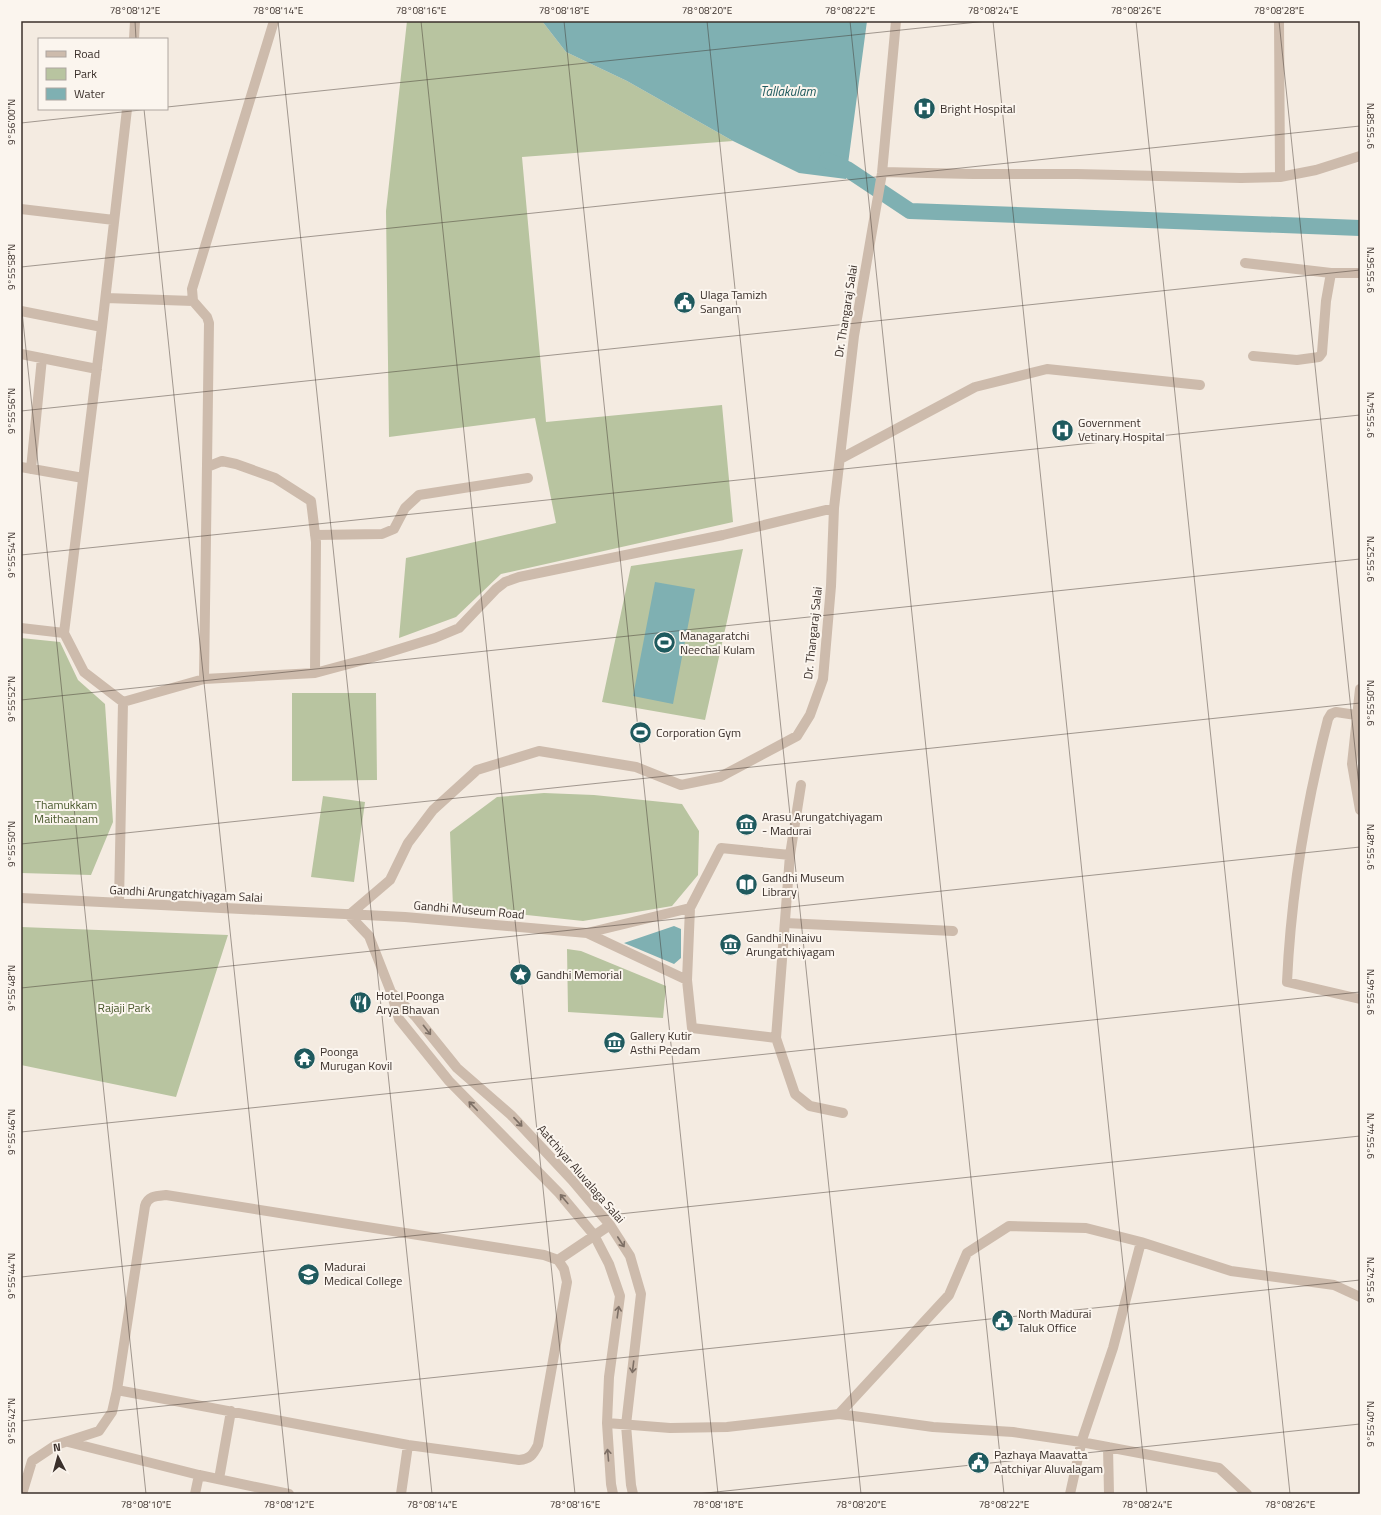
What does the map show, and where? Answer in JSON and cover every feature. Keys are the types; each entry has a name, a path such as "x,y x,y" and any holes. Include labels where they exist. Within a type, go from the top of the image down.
{"street":[{"path":"134,38 135,21"},
{"path":"204,679 209,323 207,317 193,301 192,289 274,21"},
{"name":"Dr. Thangaraj Salai","path":"349,915 390,880 408,844 433,810 477,770 538,751 636,767 681,785 720,778 797,736 810,715 823,679 831,586 834,508 854,336 879,196 896,21"},
{"path":"1280,21 1280,177"},
{"path":"123,702 84,672 64,633 106,298 127,110"},
{"path":"882,172 1077,174 1241,178 1280,177 1316,170 1360,156"},
{"path":"21,209 114,220"},
{"path":"1245,263 1331,273 1360,273"},
{"path":"1253,356 1297,360 1318,357 1322,353 1326,301 1331,273"},
{"path":"106,298 193,301"},
{"path":"21,311 102,327"},
{"path":"21,354 97,369"},
{"path":"42,358 26,468 83,478"},
{"path":"840,459 976,387 1047,369 1200,385"},
{"path":"207,467 222,461 236,464 274,478 311,501 315,535 315,673"},
{"path":"315,535 382,534 394,529 405,508 419,495 528,478"},
{"path":"123,702 204,679 315,673 367,659 435,638 459,628 496,589 505,582 519,577 723,535 834,508"},
{"path":"21,628 64,633"},
{"path":"1360,689 1356,715 1352,764 1360,810"},
{"path":"119,903 123,702"},
{"path":"1356,715 1336,712 1331,714 1327,726 1306,822 1293,904 1287,982 1360,999"},
{"path":"801,785 790,854 776,1038 795,1094 810,1106 844,1113"},
{"path":"776,1038 692,1028 687,980 690,908 721,848 790,854"},
{"name":"Gandhi Arungatchiyagam Salai","path":"21,898 349,915"},
{"name":"Gandhi Museum Road","path":"349,915 405,917 587,933 690,908"},
{"name":"Aatchiyar Aluvalaga Salai","path":"349,915 369,936 399,1019 449,1081 559,1193 594,1235 609,1264 620,1296 609,1377 607,1423 611,1484 614,1494"},
{"path":"785,923 953,931"},
{"name":"Gandhi Museum Road","path":"587,933 687,980"},
{"name":"Aatchiyar Aluvalaga Salai","path":"390,992 416,1017 456,1068 511,1115 572,1180 610,1225 630,1256 641,1294 626,1425 631,1486 634,1494"},
{"path":"22,1494 32,1462 56,1445 99,1431 112,1412 117,1390 145,1206 147,1201 153,1197 166,1195 173,1196 544,1256 558,1260 564,1269 567,1282 538,1445 533,1455 527,1459 519,1460 408,1445 117,1390"},
{"path":"558,1260 610,1225"},
{"path":"838,1414 949,1295 967,1253 1009,1226 1086,1228 1141,1242 1231,1271 1334,1285 1360,1297"},
{"path":"1070,1494 1081,1442 1112,1348 1141,1242"},
{"path":"219,1479 231,1412"},
{"path":"607,1423 670,1428 727,1427 838,1414 933,1426 1013,1432 1081,1442 1219,1468 1247,1494"},
{"path":"67,1442 199,1475 290,1494"},
{"path":"401,1494 408,1445"},
{"path":"1108,1447 1109,1494"},
{"path":"195,1494 199,1475"}],"green space":[{"path":"407,21 542,21 566,52 627,81 733,141 522,157 546,422 722,405 733,522 501,574 456,617 399,638 406,558 556,523 535,418 389,437 386,211"},
{"path":"743,549 705,720 602,702 631,566"},
{"name":"Thamukkam Maithaanam","path":"21,638 60,642 78,680 105,704 113,822 91,875 21,873"},
{"path":"292,693 376,693 377,780 292,781"},
{"path":"544,793 594,795 682,804 699,831 698,875 672,906 583,921 453,907 450,832 497,797"},
{"path":"323,796 365,802 354,882 311,877"},
{"name":"Rajaji Park","path":"21,927 228,935 176,1097 21,1065"},
{"path":"567,949 581,951 666,986 663,1018 568,1012"}],"water":[{"name":"Tallakulam","path":"542,21 867,21 846,179 799,173 733,141 627,81 566,52"},
{"name":"Managaratchi Neechal Kulam","path":"655,582 695,589 673,704 633,696"},
{"path":"674,926 681,929 681,958 674,964 624,943"}],"waterway":[{"path":"827,160 847,169 910,211 1360,228"}],"place":[{"name":"Bright Hospital","path":"924,109"},
{"name":"Ulaga Tamizh Sangam","path":"684,302"},
{"name":"Government Vetinary Hospital","path":"1063,430"},
{"name":"Managaratchi Neechal Kulam","path":"664,643"},
{"name":"Corporation Gym","path":"640,733"},
{"name":"Arasu Arungatchiyagam - Madurai","path":"747,824"},
{"name":"Gandhi Museum Library","path":"746,885"},
{"name":"Gandhi Ninaivu Arungatchiyagam","path":"731,945"},
{"name":"Gandhi Memorial","path":"520,975"},
{"name":"Hotel Poonga Arya Bhavan","path":"361,1003"},
{"name":"Gallery Kutir Asthi Peedam","path":"614,1043"},
{"name":"Poonga Murugan Kovil","path":"305,1059"},
{"name":"Madurai Medical College","path":"309,1274"},
{"name":"North Madurai Taluk Office","path":"1002,1321"},
{"name":"Pazhaya Maavatta Aatchiyar Aluvalagam","path":"978,1462"}]}
